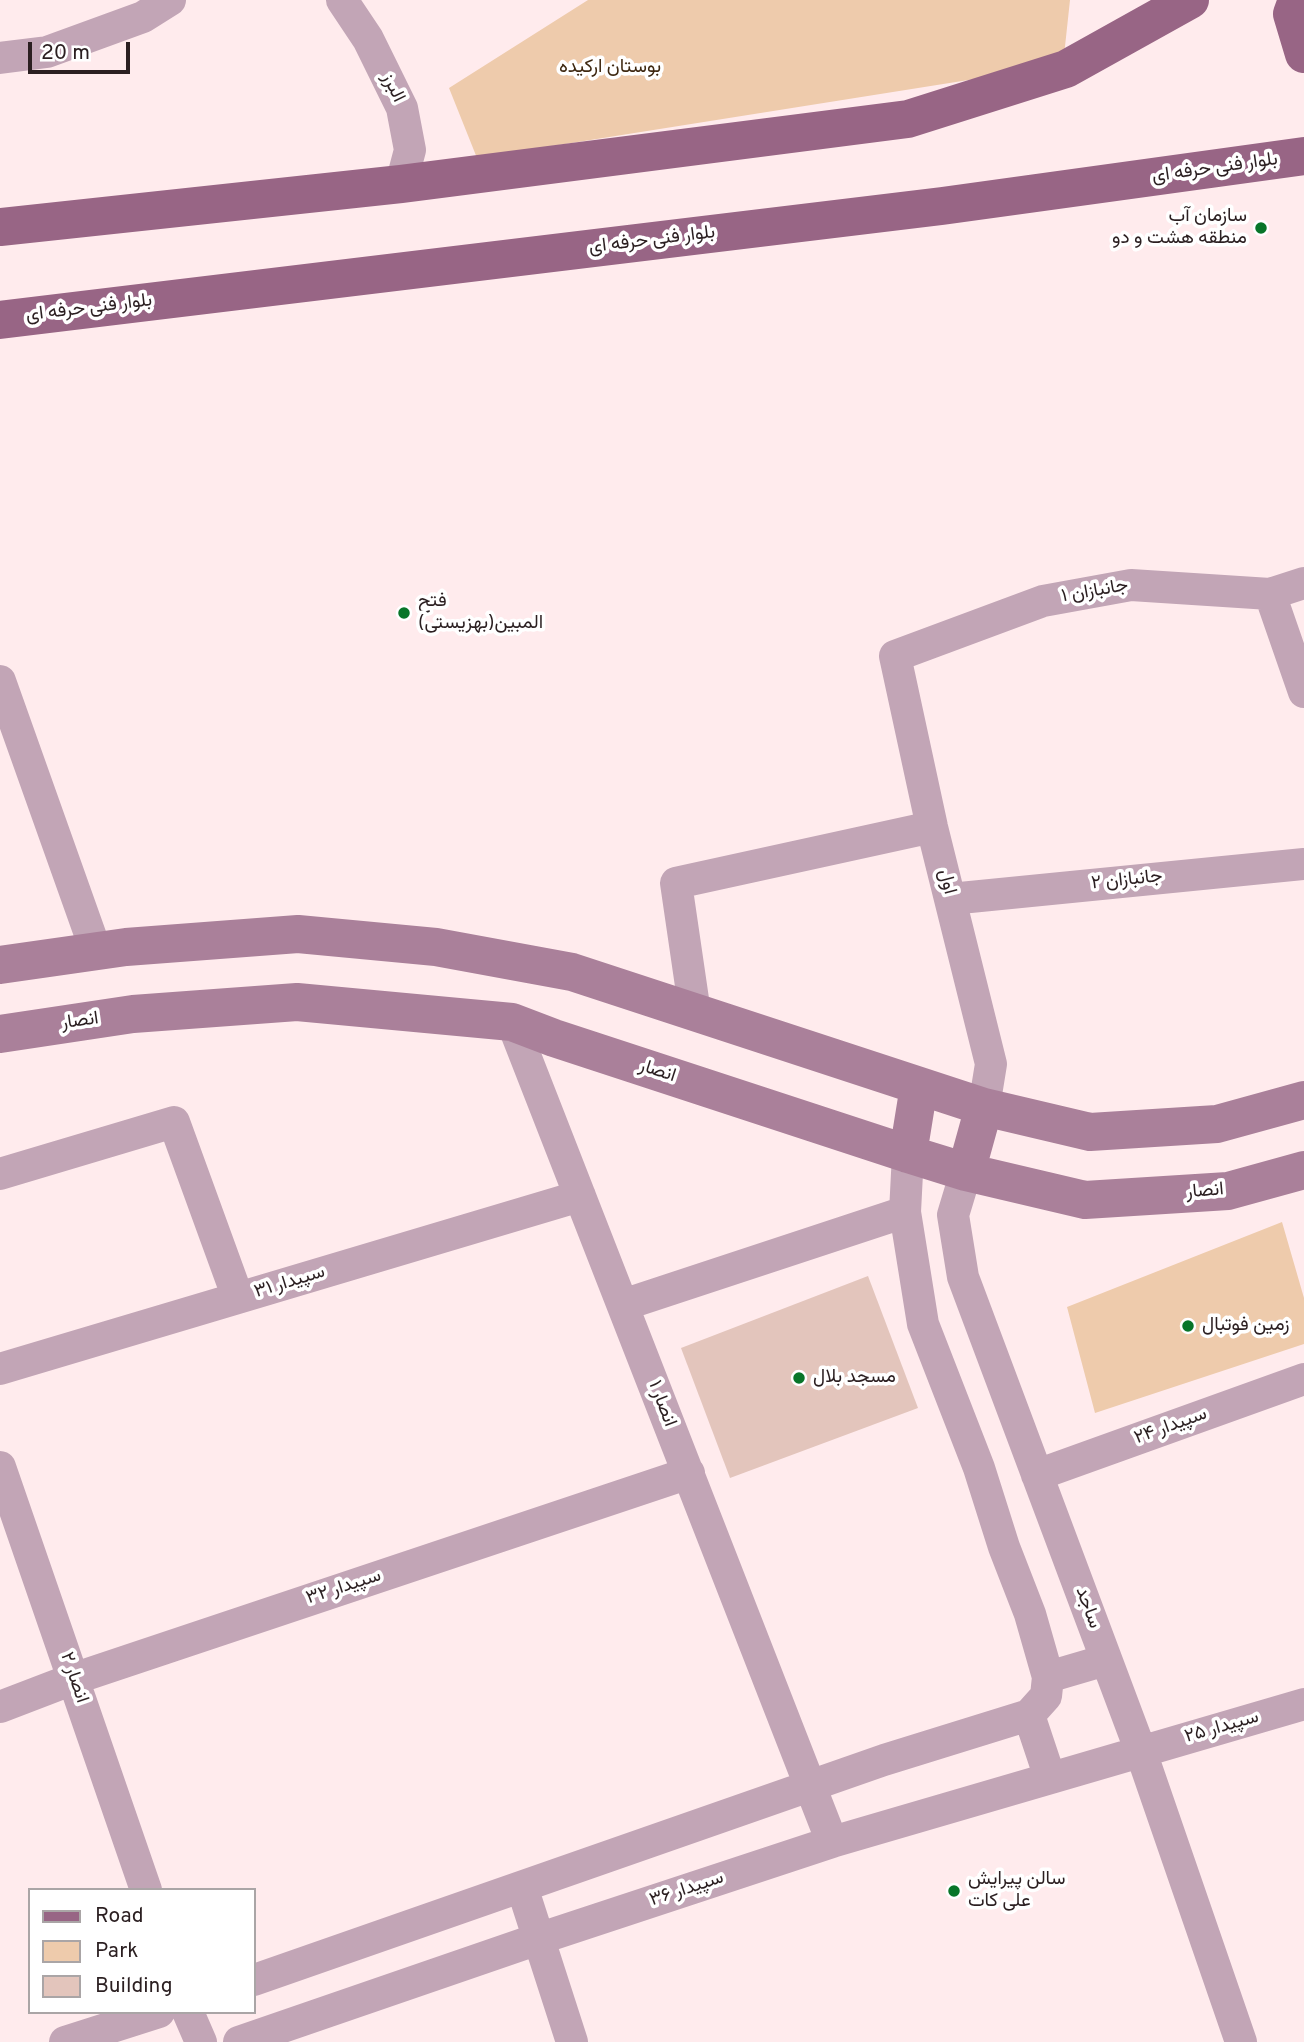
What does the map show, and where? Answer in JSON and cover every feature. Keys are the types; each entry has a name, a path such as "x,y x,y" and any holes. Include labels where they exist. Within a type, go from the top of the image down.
{"main road":[{"path":"0,227 401,184 908,119 1066,69 1189,0"},
{"path":"1297,0 1292,14 1304,54"},
{"name":"بلوار فنی حرفه ای","path":"0,320 942,206 1304,156"},
{"path":"0,965 126,947 298,934 436,947 572,972 984,1107 1090,1132 1217,1124 1304,1100"},
{"name":"انصار","path":"0,1034 133,1014 297,1002 512,1021 566,1042 908,1154 966,1172 1085,1200 1228,1191 1302,1178"},
{"path":"908,1154 919,1086"},
{"path":"966,1172 984,1107"}],"street":[{"path":"0,58 47,52 143,17 170,0"},
{"name":"البرز","path":"342,0 368,39 402,108 410,150 401,184"},
{"name":"جانبازان ۱","path":"895,656 1043,601 1131,585 1270,594 1304,583"},
{"path":"1270,594 1304,692"},
{"name":"اول","path":"895,656 932,827 991,1064 984,1107"},
{"path":"0,681 96,951"},
{"path":"695,1013 676,883 932,827"},
{"name":"جانبازان ۲","path":"950,899 1304,864"},
{"name":"انصار ۱","path":"512,1021 832,1842"},
{"path":"0,1174 174,1122 237,1298"},
{"path":"256,1979 884,1760 1028,1715 1046,1696 1048,1677 1030,1614 1004,1547 979,1468 923,1324 905,1212 908,1154"},
{"name":"ساجد","path":"966,1172 953,1216 963,1277 1141,1752 1241,2042"},
{"name":"سپیدار ۳۱","path":"0,1369 580,1196"},
{"path":"623,1305 905,1212"},
{"name":"سپیدار ۲۴","path":"1037,1475 1304,1379"},
{"name":"انصار ۲","path":"0,1467 145,1888"},
{"name":"سپیدار ۳۲","path":"0,1707 73,1679 689,1473"},
{"path":"1048,1677 1106,1660"},
{"name":"سپیدار ۲۵","path":"1141,1752 1304,1704"},
{"path":"1028,1715 1050,1778"},
{"name":"سپیدار ۳۶","path":"239,2042 832,1842 1141,1752"},
{"path":"522,1886 572,2042"},
{"path":"65,2042 153,2014"},
{"path":"189,2014 201,2042"}],"green space":[{"name":"بوستان ارکیده","path":"588,0 1070,0 1063,65 477,158 449,88"},
{"name":"زمین فوتبال","path":"1282,1222 1304,1298 1304,1344 1095,1413 1067,1307"}],"building":[{"name":"مسجد بلال","path":"868,1276 918,1408 730,1478 681,1348"}],"place":[{"name":"سازمان آب منطقه هشت و دو","path":"1261,228"},
{"name":"فتح المبین(بهزیستی)","path":"404,613"},
{"name":"زمین فوتبال","path":"1188,1326"},
{"name":"مسجد بلال","path":"799,1378"},
{"name":"سالن پیرایش علی کات","path":"954,1891"}]}
